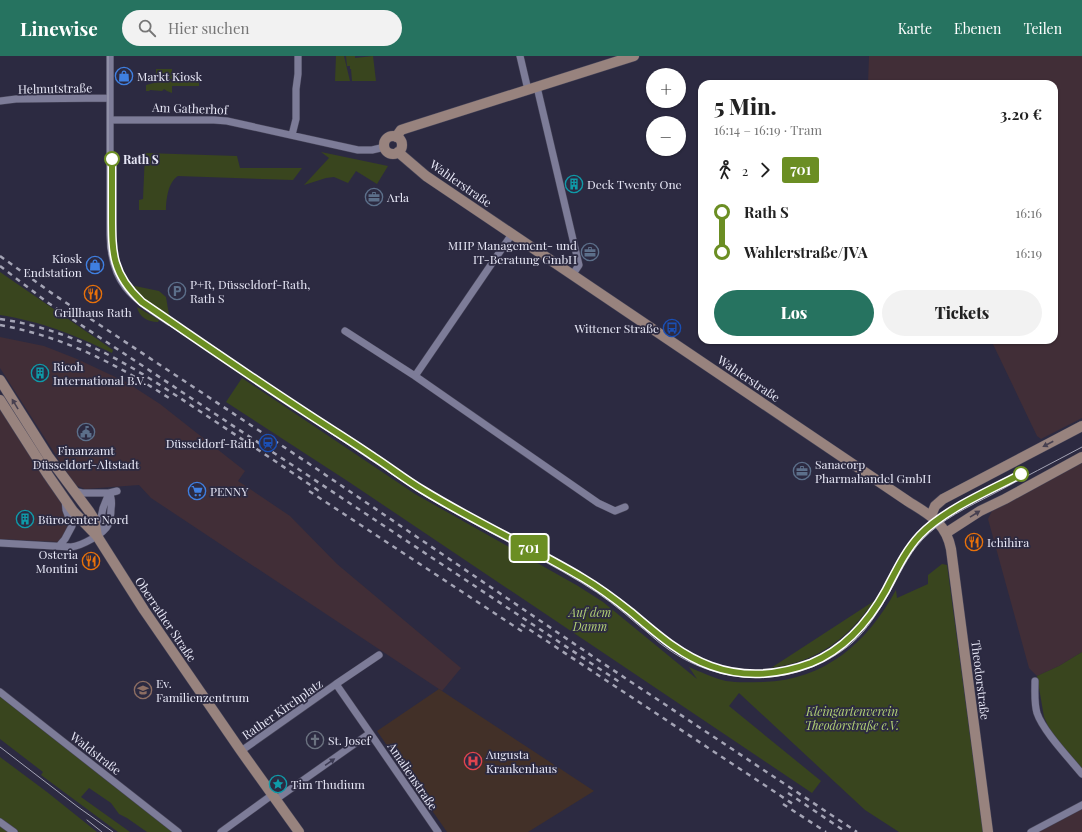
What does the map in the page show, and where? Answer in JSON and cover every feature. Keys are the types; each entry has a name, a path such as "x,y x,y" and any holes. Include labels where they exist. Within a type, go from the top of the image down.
{"main road":[{"path":"396,137 401,130 634,56"},
{"path":"391,136 396,137 401,143 401,148 398,152 390,153 384,147 386,139 391,136"},
{"name":"Wahlerstraße","path":"398,152 426,176 931,516"},
{"path":"0,380 25,430 65,500 82,522 97,536"},
{"path":"0,400 89,511 94,519 97,536"},
{"path":"931,516 935,506 943,499 1082,426"},
{"path":"946,533 980,511 1082,457"},
{"name":"Theodorstraße","path":"931,516 940,524 946,533 951,549 988,832"},
{"name":"Oberrather Straße","path":"97,536 144,610 299,832"}],"street":[{"path":"110,56 110,243 112,260 117,274 128,291 141,303 169,322"},
{"path":"292,135 296,119 298,56"},
{"path":"520,56 533,88 579,264 573,274"},
{"name":"Helmutstraße","path":"0,101 14,99 110,98"},
{"name":"Am Gatherhof","path":"110,120 227,121 358,150 372,150 384,147"},
{"path":"415,376 512,234"},
{"path":"345,330 415,376 598,504 615,511 625,507"},
{"path":"72,490 82,494 109,494 117,491"},
{"path":"0,543 76,547 97,536 103,508 109,494"},
{"path":"59,546 65,539 72,526 66,510 65,500"},
{"name":"Rather Kirchplatz","path":"241,751 379,655"},
{"path":"1035,681 1037,713 1043,725 1082,774"},
{"name":"Rather Kirchplatz","path":"336,684 370,733"},
{"name":"Waldstraße","path":"0,692 178,832"},
{"path":"222,832 370,733"},
{"name":"Amalienstraße","path":"370,733 438,832"},
{"path":"1031,832 1082,805"},
{"path":"0,822 14,832"}],"shaded area":[{"path":"869,56 1082,56 1082,418 1041,439 1037,436 993,344 1058,344 1058,80 868,80"},
{"path":"0,337 44,346 77,359 126,382 160,404 245,471 238,481 290,516 337,564 461,668 442,691 151,498 139,485 85,489 75,485 0,368"},
{"path":"0,409 68,514 69,530 60,542 0,539"},
{"path":"1082,462 1082,652 1059,666 1037,676 1029,668 988,519 992,511"},
{"name":"Augusta Krankenhaus","path":"439,689 594,791 528,832 447,832 377,731"},
{"path":"1082,808 1082,832 1038,832"}],"green space":[{"path":"336,56 344,56 350,81 335,81"},
{"path":"346,56 355,56 355,58 373,56 376,81 352,81 351,69 350,66 347,66"},
{"path":"156,69 172,69 172,74 186,74 186,79 199,80 199,86 172,86 172,93 164,89 162,91 146,91 146,85 158,82"},
{"path":"321,152 388,166 377,184 356,171 348,183 334,177 304,185 329,158"},
{"path":"145,153 237,156 240,168 302,168 293,180 178,176 172,182 170,187 167,196 166,210 139,210 139,200 143,199"},
{"path":"0,272 113,350 112,353 84,340 44,325 0,315"},
{"path":"130,285 159,291 166,297 170,316 168,317 148,302"},
{"path":"137,307 159,320 158,322 144,318 138,311"},
{"path":"242,378 415,494 578,586 603,602 697,679 689,667 721,680 731,682 763,682 785,680 806,674 825,666 858,642 885,609 896,590 897,598 928,584 928,575 942,564 947,565 983,832 899,832 865,810 739,693 729,706 821,781 812,793 349,482 226,402"},
{"path":"874,601 853,627 818,654 788,665 771,668"},
{"path":"1082,652 1082,770 1051,732 1044,717 1037,676 1059,666"},
{"path":"0,695 176,832 147,832 119,814 111,803 89,788 81,797 130,832 118,832 41,775 43,772 0,739"},
{"path":"0,757 47,792 97,832 0,832"}],"tram line":[{"path":"108,56 108,248 115,273 129,295 142,307 420,493 562,571 604,597 664,646 690,662 713,671 737,676 762,678 786,675 809,668 831,658 852,643 867,627 912,553 922,540 938,526 965,509 1082,447"},
{"name":"701","path":"112,159 112,238 114,258 122,278 129,289 142,302 423,490 449,506 583,578 624,606 670,644 702,663 727,671 754,674 770,673 803,666 825,656 855,634 870,616 904,556 922,534 937,520 1021,474"},
{"path":"0,747 113,832"},
{"path":"87,820 102,832"}],"railway":[{"path":"0,256 53,294 308,463 601,662 857,832"},
{"path":"0,266 47,302 87,329 621,683"},
{"path":"0,319 56,332 81,342 129,366 177,396 319,491"},
{"path":"0,325 46,337 88,353 149,385 169,398"},
{"path":"309,491 526,634"},
{"path":"521,624 793,804"},
{"path":"788,793 846,832"},
{"path":"783,804 826,832"}],"place":[{"name":"Markt Kiosk","path":"124,76"},
{"name":"Rath S","path":"112,159"},
{"name":"Deck Twenty One","path":"574,184"},
{"name":"Arla","path":"374,197"},
{"name":"MHP Management- und IT-Beratung GmbH","path":"590,252"},
{"name":"Kiosk Endstation","path":"95,265"},
{"name":"P+R, Düsseldorf-Rath, Rath S","path":"177,291"},
{"name":"Grillhaus Rath","path":"93,294"},
{"name":"Wittener Straße","path":"672,328"},
{"name":"Ricoh International B.V.","path":"40,373"},
{"name":"Finanzamt Düsseldorf-Altstadt","path":"86,432"},
{"name":"Düsseldorf-Rath","path":"268,443"},
{"name":"Sanacorp Pharmahandel GmbH","path":"802,471"},
{"name":"PENNY","path":"197,491"},
{"name":"Bürocenter Nord","path":"25,519"},
{"name":"Ichihira","path":"974,542"},
{"name":"Osteria Montini","path":"91,561"},
{"name":"Ev. Familienzentrum","path":"143,690"},
{"name":"St. Josef","path":"315,740"},
{"name":"Augusta Krankenhaus","path":"473,761"},
{"name":"Tim Thudium","path":"278,784"}],"park label":[{"name":"Auf dem Damm","path":"590,619"},
{"name":"Kleingartenverein Theodorstraße e.V.","path":"852,718"}]}
